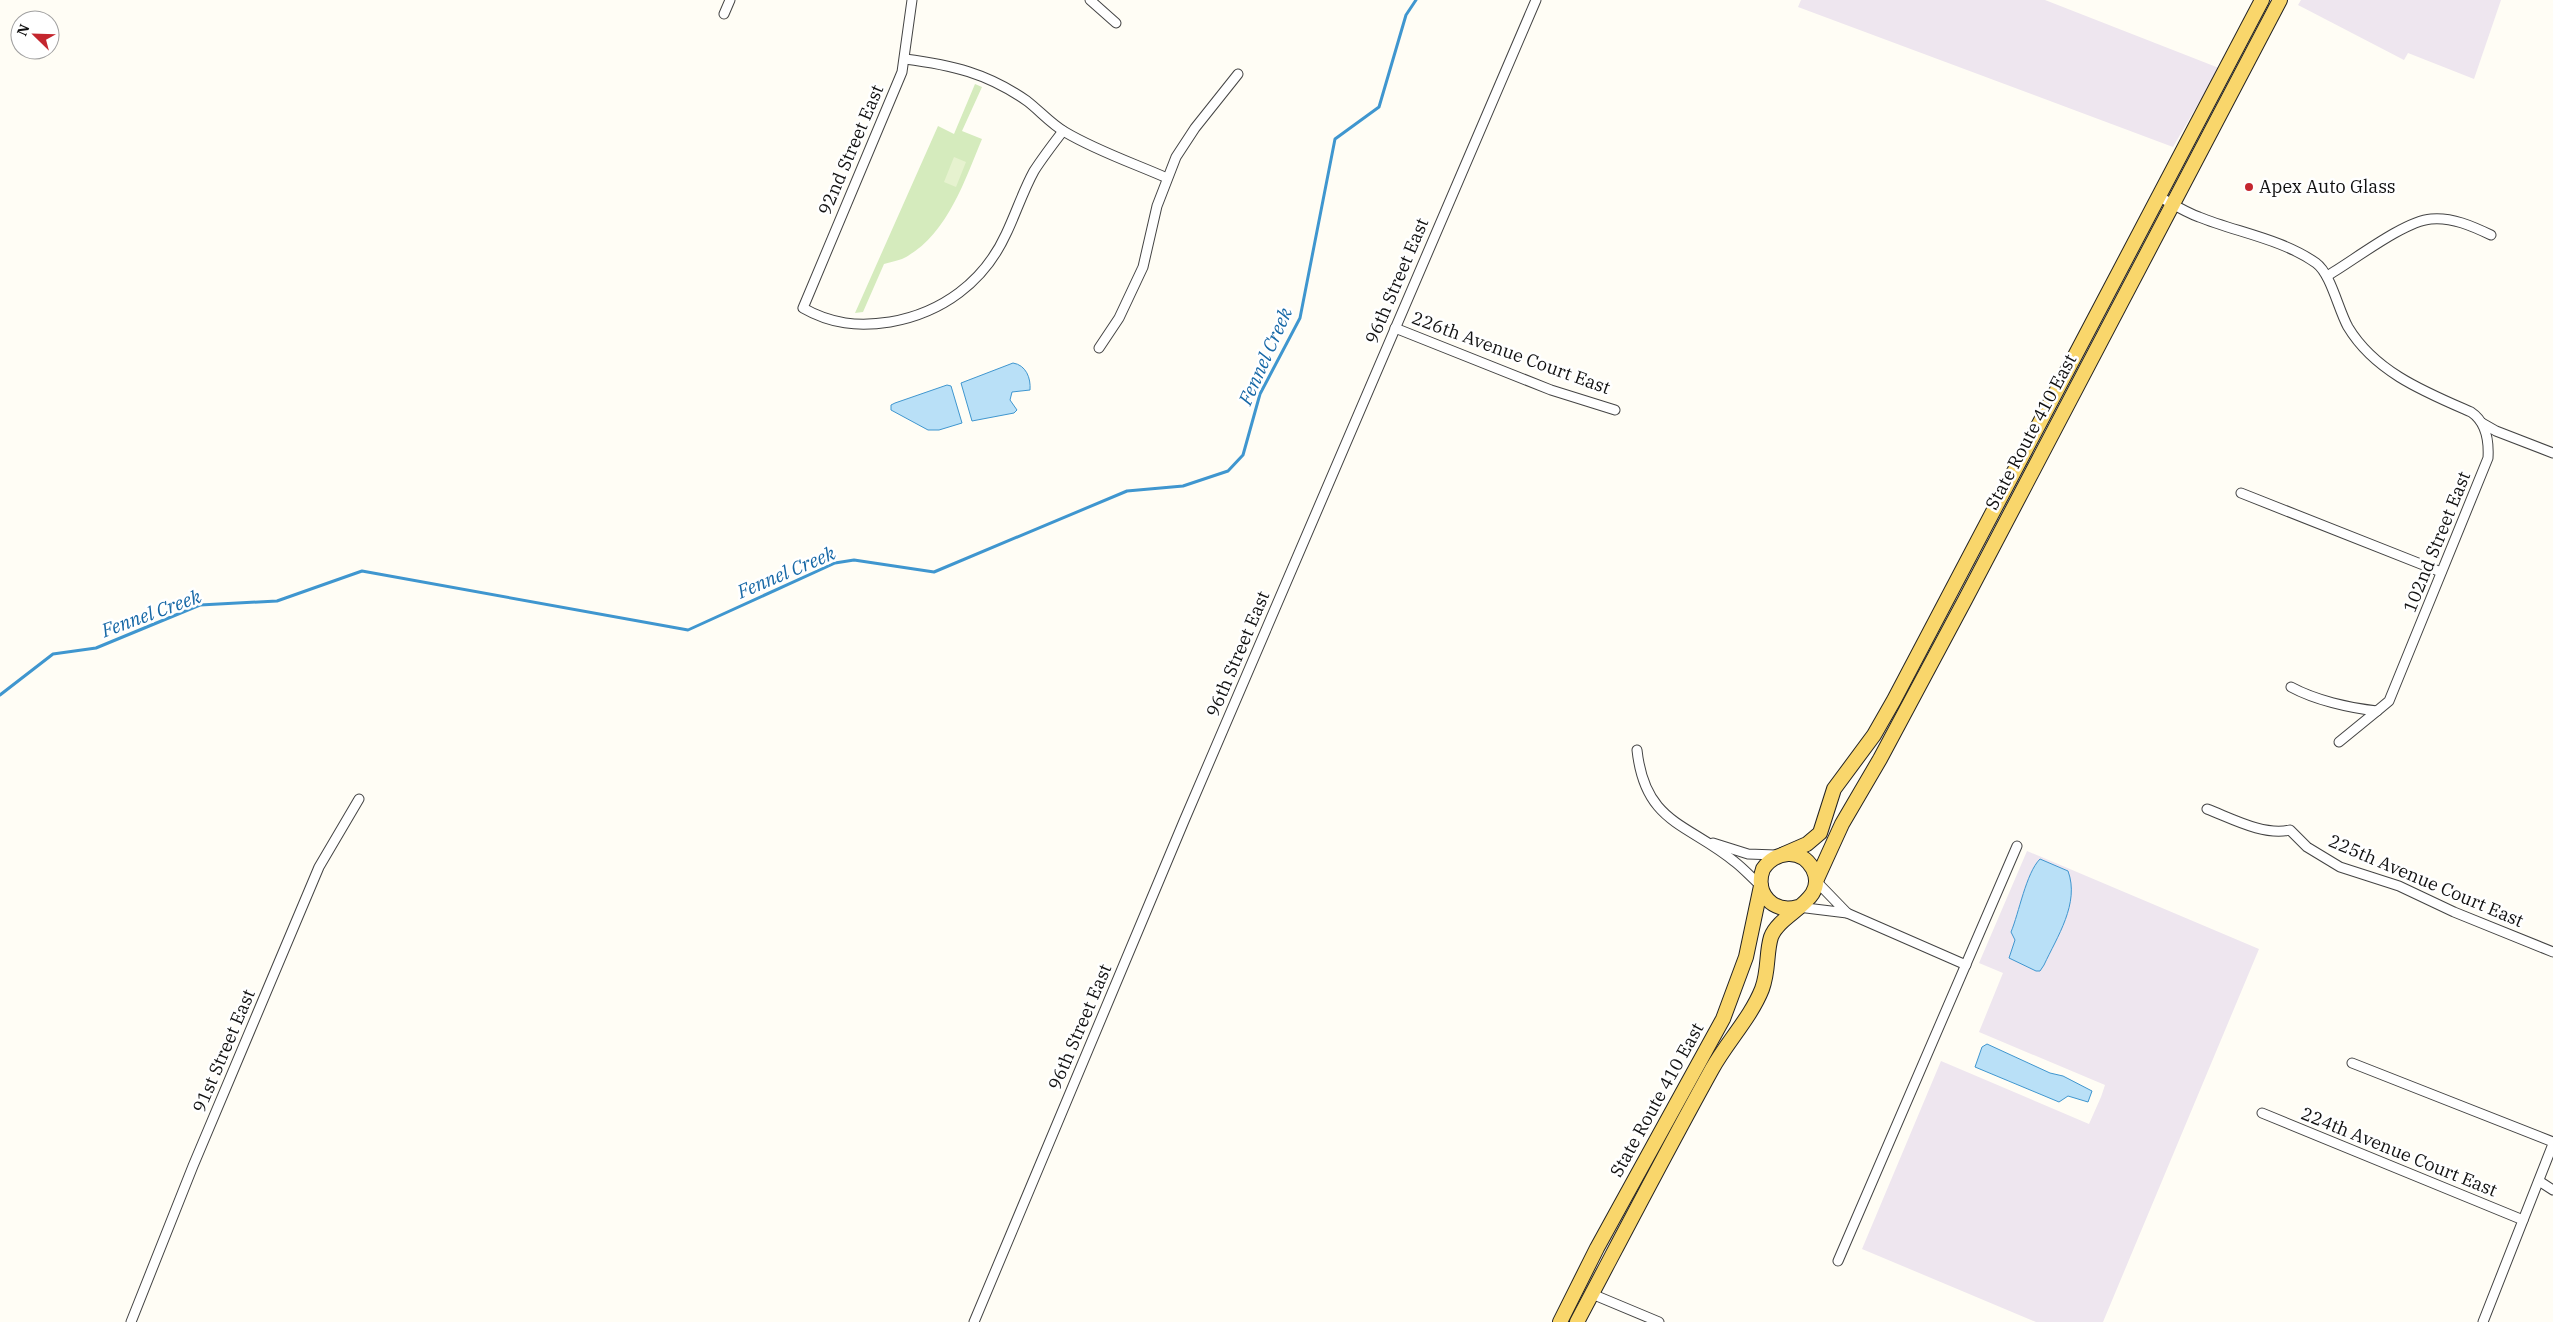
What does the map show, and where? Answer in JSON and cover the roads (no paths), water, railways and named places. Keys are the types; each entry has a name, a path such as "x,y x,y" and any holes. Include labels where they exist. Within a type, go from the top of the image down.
{"main road":[{"name":"State Route 410 East","path":"1781,855 1807,844 1820,833 1834,789 1874,735 1890,707 2262,0"},
{"name":"State Route 410 East","path":"1816,881 1842,824 1880,760 2280,0"},
{"path":"1781,855 1798,855 1809,863 1816,881 1809,900 1798,908 1784,909 1772,904 1763,894 1760,886 1763,868 1781,855"},
{"name":"State Route 410 East","path":"1560,1322 1602,1239 1723,1019 1746,957 1760,886"},
{"name":"State Route 410 East","path":"1577,1322 1713,1067 1756,1002 1768,967 1772,935 1784,918 1798,908"}],"street":[{"path":"724,14 730,0"},
{"name":"92nd Street East","path":"912,0 905,59 803,308 820,318 846,325 881,323 924,315 943,304 971,283 996,253 1034,172 1063,132"},
{"path":"1090,0 1116,23"},
{"name":"96th Street East","path":"974,1322 1184,821 1536,0"},
{"path":"905,59 954,66 988,78 1026,101 1063,132 1093,147 1167,178"},
{"path":"1099,348 1119,318 1143,267 1151,229 1167,178 1176,157 1195,128 1238,74"},
{"path":"2158,196 2197,217 2287,248 2316,263 2327,276 2348,327 2374,359 2386,369 2421,390 2470,412 2482,423 2496,431 2553,453"},
{"path":"2327,276 2386,238 2416,223 2432,219 2467,224 2490,235"},
{"name":"226th Avenue Court East","path":"1395,328 1551,390 1615,410"},
{"name":"102nd Street East","path":"2377,711 2389,700 2488,458 2488,443 2482,423"},
{"path":"2241,493 2441,572"},
{"path":"2291,687 2316,697 2377,711"},
{"path":"2338,742 2377,711"},
{"path":"1637,750 1644,780 1655,801 1679,826 1736,862 1760,886"},
{"name":"91st Street East","path":"131,1322 193,1166 319,867 359,799"},
{"name":"225th Avenue Court East","path":"2207,808 2261,828 2280,832 2290,830 2307,847 2340,866 2367,877 2399,886 2454,912 2553,952"},
{"path":"1699,838 1748,854 1781,855"},
{"path":"1838,1260 2017,846"},
{"path":"1816,881 1847,913"},
{"path":"1798,908 1847,913 1966,966"},
{"path":"2352,1063 2553,1143 2483,1322"},
{"name":"224th Avenue Court East","path":"2262,1113 2523,1220"},
{"path":"2539,1181 2553,1190"},
{"path":"1592,1294 1659,1322"}],"water":[{"path":"1013,363 1018,364 1024,369 1030,385 1030,390 1012,392 1010,400 1017,410 1014,413 972,421 961,383"},
{"path":"947,385 951,386 962,423 939,430 928,430 891,410 891,405 895,403"},
{"path":"2040,859 2068,871 2071,895 2069,907 2060,931 2044,965 2040,971 2036,971 2009,958 2015,940 2011,932 2027,883 2035,865"},
{"path":"1987,1044 2050,1073 2063,1076 2092,1091 2088,1102 2068,1096 2059,1102 1975,1067 1982,1047"}],"waterway":[{"name":"Fennel Creek","path":"0,695 53,654 96,648 200,605 277,601 362,571 688,630 835,563 854,560 934,572 1127,491 1183,486 1228,471 1243,455 1260,394 1300,318 1335,139 1379,107 1406,15 1416,0"}],"place":[{"name":"Apex Auto Glass","path":"2249,187"}]}
